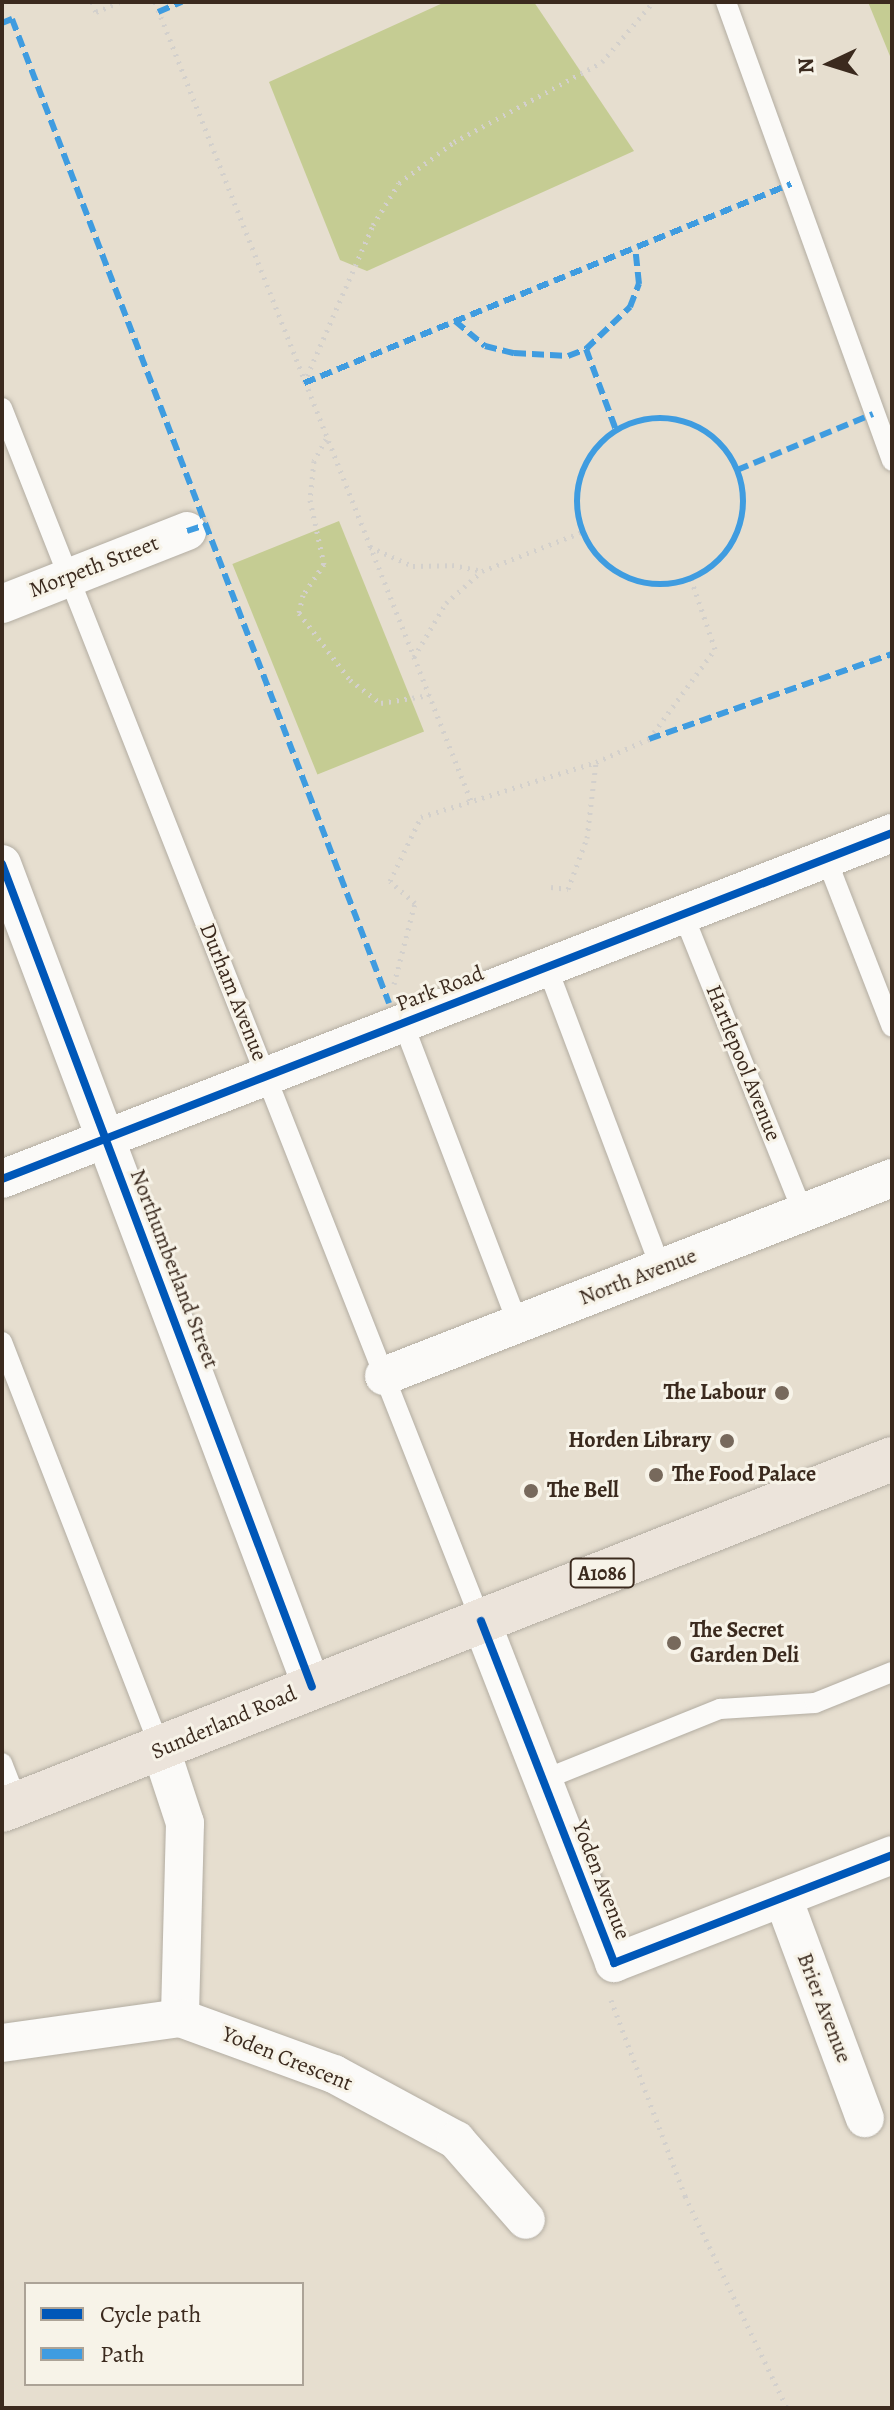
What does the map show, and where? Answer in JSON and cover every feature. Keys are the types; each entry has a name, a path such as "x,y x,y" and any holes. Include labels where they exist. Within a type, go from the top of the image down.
{"main road":[{"name":"Sunderland Road","path":"10,1807 892,1459"}],"street":[{"name":"Morpeth Street","path":"2,604 187,531"},
{"name":"Park Road","path":"2,1179 892,833"},
{"name":"Northumberland Street","path":"2,864 312,1687"},
{"name":"North Avenue","path":"384,1376 892,1178"},
{"name":"Yoden Avenue","path":"481,1621 614,1963 892,1855"},
{"path":"161,1750 185,1823 180,2018"},
{"name":"Brier Avenue","path":"783,1898 865,2118"},
{"name":"Yoden Crescent","path":"2,2043 180,2018 334,2074 456,2140 526,2220"}],"lane":[{"path":"726,2 892,461"},
{"name":"Durham Avenue","path":"2,408 481,1621"},
{"path":"826,858 892,1027"},
{"name":"Hartlepool Avenue","path":"683,914 803,1212"},
{"path":"547,967 661,1268"},
{"path":"392,1027 518,1324"},
{"path":"2,1342 161,1750"},
{"path":"543,1780 720,1709 815,1703 892,1672"},
{"path":"2,1763 10,1807"}],"path":[{"path":"92,2 96,12 119,2"},
{"path":"155,2 471,801"},
{"path":"304,383 373,225 399,183 454,142 602,62 653,2"},
{"path":"326,438 314,461 310,500 324,564 303,595 299,613 350,680 381,703 429,695"},
{"path":"414,658 446,603 482,571 582,532"},
{"path":"369,547 413,566 452,565 482,571"},
{"path":"392,1027 415,903 390,881 421,817 596,762 649,739 715,649 691,579"},
{"path":"551,887 568,889 582,851 596,762"},
{"path":"614,1963 609,1996 685,2196 787,2408"}],"green space":[{"path":"445,2 534,2 634,151 367,271 340,260 269,82"},
{"path":"868,2 892,2 892,61"},
{"path":"339,521 424,731 317,775 232,564"}],"marked path":[{"path":"158,12 182,2"},
{"path":"2,23 12,19 389,1003"},
{"path":"304,383 791,184"},
{"path":"586,349 630,307 639,284 635,248"},
{"path":"455,321 485,346 514,353 568,356 586,349 616,430"},
{"path":"737,470 873,414"},
{"path":"660,418 692,424 719,442 737,469 743,501 737,533 719,560 692,578 660,584 628,578 601,560 583,533 577,501 583,469 601,442 628,424 660,418"},
{"path":"187,531 206,525"},
{"path":"649,739 892,654"}],"cycle path":[{"path":"2,1179 892,833"},
{"path":"2,864 312,1687"},
{"path":"481,1621 614,1963 892,1855"}],"place":[{"name":"The Labour","path":"782,1393"},
{"name":"Horden Library","path":"727,1441"},
{"name":"The Food Palace","path":"656,1475"},
{"name":"The Bell","path":"531,1491"},
{"name":"The Secret Garden Deli","path":"674,1643"}]}
